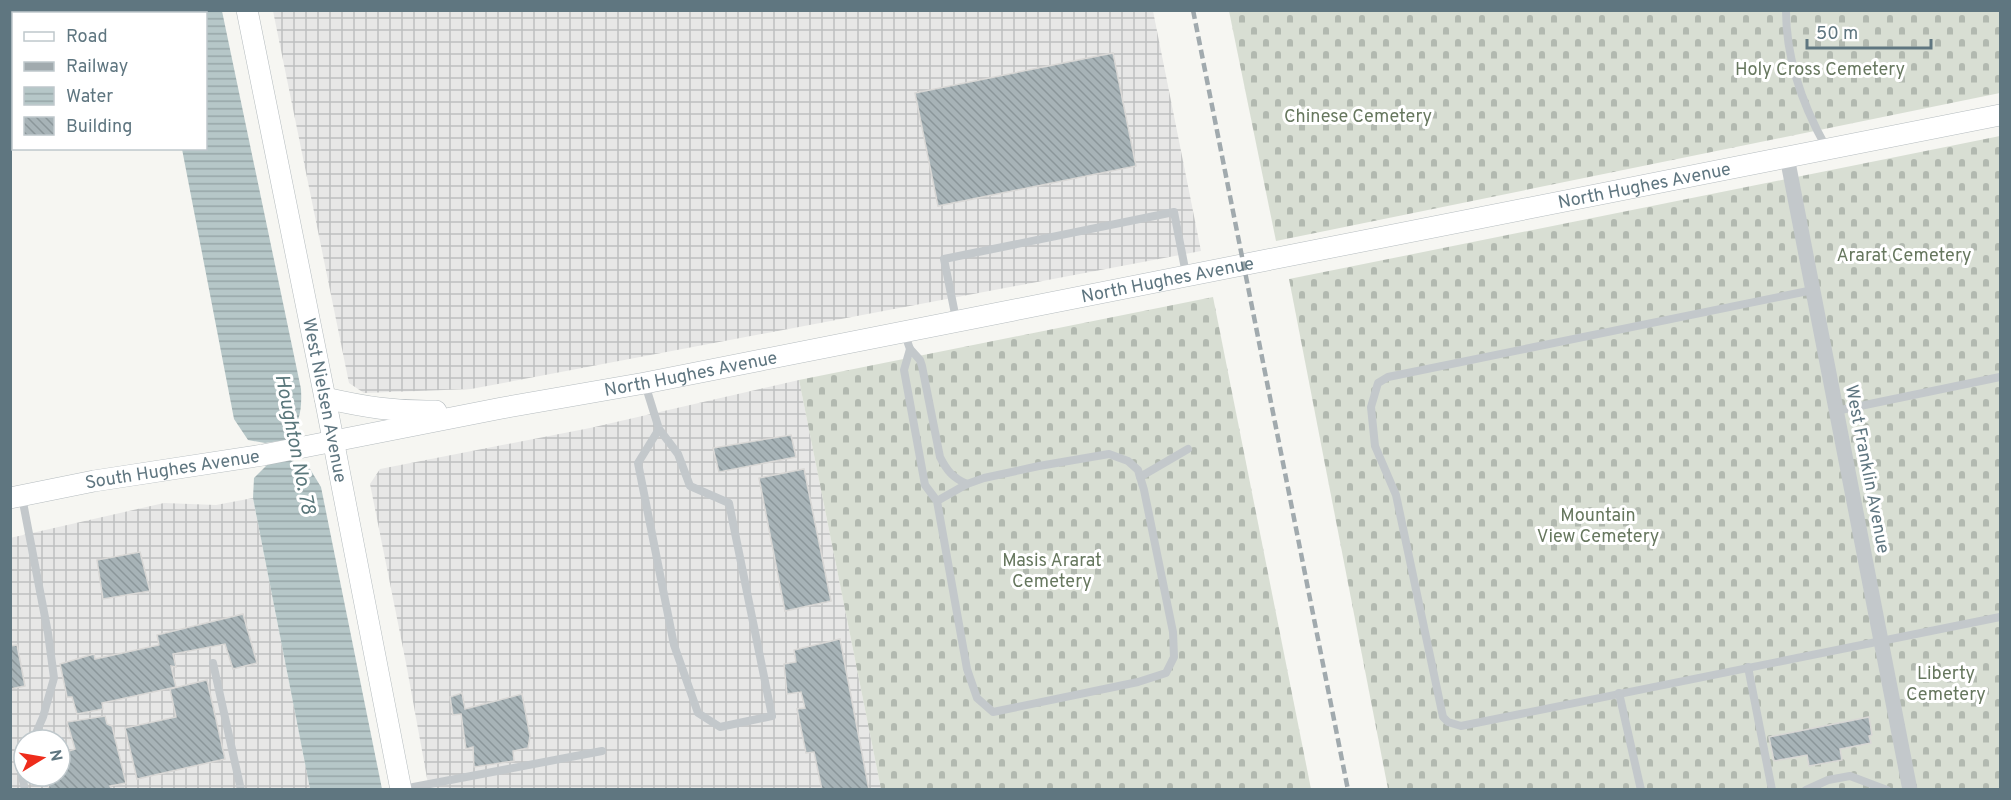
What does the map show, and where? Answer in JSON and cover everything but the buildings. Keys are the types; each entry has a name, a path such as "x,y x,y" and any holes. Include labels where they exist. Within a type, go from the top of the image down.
{"street":[{"name":"West Nielsen Avenue","path":"247,10 401,789"},
{"name":"North Hughes Avenue","path":"333,441 502,408 907,340 957,321 2001,115"},
{"name":"West Franklin Avenue","path":"1787,157 1910,789"},
{"path":"325,398 372,409 408,412 502,408"},
{"name":"South Hughes Avenue","path":"16,497 94,481 263,455 333,441"}],"lane":[{"path":"1786,10 1786,29 1795,76 1814,126 1827,149"},
{"path":"957,321 944,259 1174,212 1186,276"},
{"path":"1812,290 1388,377 1378,383 1371,407 1375,446 1396,495 1443,717 1448,722 1461,726 2001,617"},
{"path":"907,340 922,366 940,457 946,469 955,479 967,484"},
{"path":"907,340 904,370 925,485 937,501 967,669 977,698 993,712 1138,682 1166,673 1174,657 1173,632 1158,552 1140,477 1138,470 1128,461 1109,454 1039,466 984,478 967,484 937,501"},
{"path":"1836,411 2001,377"},
{"path":"645,383 659,429 678,454 690,486 729,503 772,716 720,727 698,713 674,645 638,463 659,429"},
{"path":"1140,477 1188,448"},
{"path":"16,497 48,633 54,678 44,717 39,728"},
{"path":"213,663 241,789"},
{"path":"1748,667 1772,789"},
{"path":"1619,693 1641,789"},
{"path":"401,789 602,751"},
{"path":"1806,789 1828,780 1850,776 1887,789"}],"shaded area":[{"path":"273,11 1153,11 1201,251 471,389 364,393 349,383"},
{"path":"799,380 881,789 429,789 370,484 380,469 590,428"},
{"path":"253,498 310,789 11,789 10,538 164,503 216,505"}],"green space":[{"name":"Chinese Cemetery","path":"1229,11 2000,11 2000,93 1276,241"},
{"name":"Mountain View Cemetery","path":"2000,136 2000,789 1388,789 1289,279"},
{"name":"Masis Ararat Cemetery","path":"1213,297 1311,789 881,789 799,380"}],"water":[{"path":"222,11 301,389 299,416 286,440 265,443 248,440 234,419 182,150 207,150 207,12 156,12"},
{"path":"289,460 310,469 321,487 382,789 310,789 253,498 254,478 268,464"}],"railway":[{"path":"1193,10 1348,790"}],"park label":[{"name":"Holy Cross Cemetery","path":"1820,69"},
{"name":"Ararat Cemetery","path":"1904,255"},
{"name":"Liberty Cemetery","path":"1946,683"}],"water label":[{"name":"Houghton No. 78","path":"296,444"}]}
